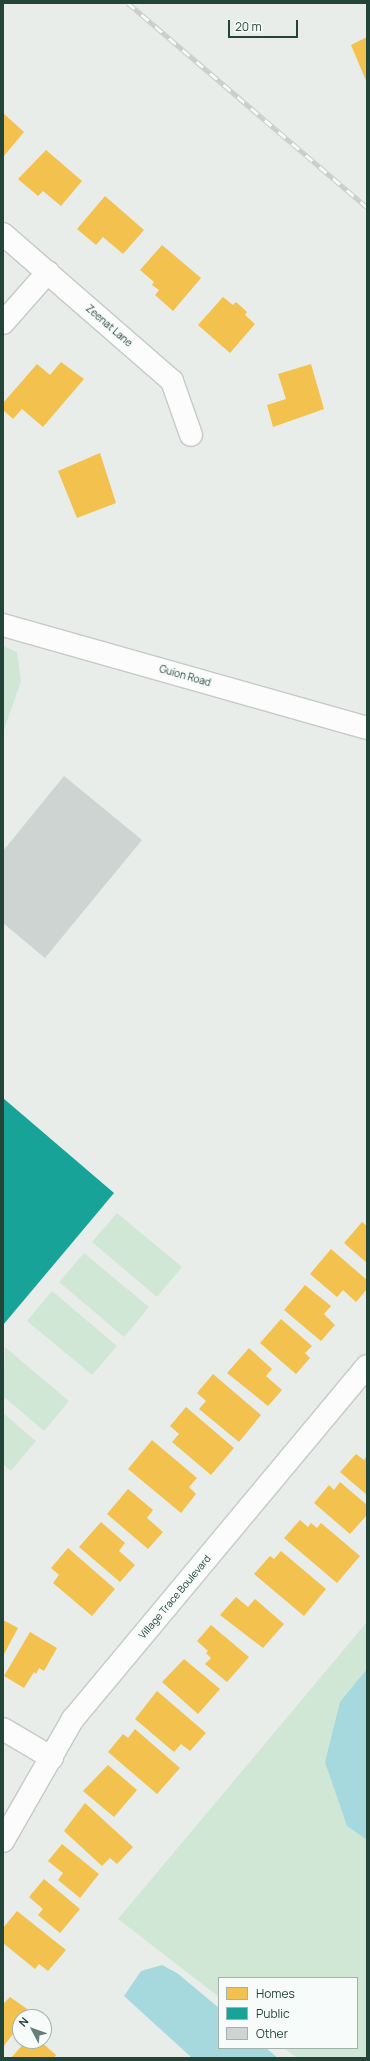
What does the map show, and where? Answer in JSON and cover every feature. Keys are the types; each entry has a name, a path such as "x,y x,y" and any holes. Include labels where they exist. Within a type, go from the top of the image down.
{"street":[{"name":"Zeenat Lane","path":"3,234 172,381 191,435"},
{"path":"3,323 48,272"},
{"name":"Guion Road","path":"3,625 367,728"},
{"name":"Village Trace Boulevard","path":"3,1841 73,1719 367,1366"},
{"path":"3,1729 52,1758"}],"green space":[{"path":"3,646 17,652 21,681 3,733"},
{"path":"117,1213 182,1267 157,1297 92,1242"},
{"path":"84,1253 149,1307 124,1337 59,1282"},
{"path":"52,1291 117,1346 92,1375 27,1321"},
{"path":"5,1347 69,1401 44,1431 3,1396"},
{"path":"3,1413 36,1441 11,1471 3,1464"},
{"path":"367,1622 367,2058 297,2058 285,2049 358,2049 358,1977 218,1977 218,1996 118,1919"}],"water":[{"path":"367,1669 367,1840 347,1826 325,1762 340,1702"},
{"path":"162,1965 177,1973 218,2007 218,2049 267,2049 278,2058 192,2058 124,1996 141,1971"}],"building: Homes":[{"path":"367,37 367,83 351,45"},
{"path":"3,113 24,132 3,157"},
{"path":"46,150 82,181 61,206 43,191 38,196 18,179"},
{"path":"105,196 144,230 123,254 103,237 96,245 77,229"},
{"path":"162,245 201,278 173,311 155,295 159,290 152,285 154,282 140,270"},
{"path":"223,297 233,305 236,302 247,312 245,315 255,324 230,353 198,325"},
{"path":"61,362 84,379 43,427 22,409 13,419 3,410 3,403 37,364 50,375"},
{"path":"311,364 324,409 273,427 267,405 286,399 278,374"},
{"path":"100,453 116,503 77,518 58,471"},
{"path":"362,1222 367,1226 367,1263 344,1243"},
{"path":"331,1249 367,1280 367,1289 356,1302 343,1290 337,1297 310,1274"},
{"path":"305,1285 331,1306 324,1314 335,1325 321,1341 284,1310"},
{"path":"281,1319 312,1346 305,1353 310,1358 296,1374 260,1343"},
{"path":"249,1348 272,1369 266,1376 282,1390 268,1406 227,1373"},
{"path":"213,1374 261,1415 239,1442 199,1409 206,1401 197,1393"},
{"path":"186,1407 234,1448 211,1475 172,1442 179,1434 170,1426"},
{"path":"152,1440 197,1478 189,1487 196,1494 181,1513 128,1469"},
{"path":"356,1454 364,1460 367,1455 367,1495 340,1472"},
{"path":"340,1482 367,1505 367,1515 350,1534 314,1503 329,1485 334,1490"},
{"path":"128,1489 153,1510 147,1518 163,1532 148,1549 107,1514"},
{"path":"300,1520 308,1527 311,1523 317,1528 321,1523 360,1556 337,1583 284,1538"},
{"path":"101,1522 125,1543 119,1551 135,1565 120,1582 79,1547"},
{"path":"68,1548 115,1589 92,1616 53,1583 59,1575 51,1568"},
{"path":"281,1551 326,1589 304,1616 254,1574 270,1556 274,1559"},
{"path":"236,1597 248,1607 255,1599 284,1624 263,1648 220,1615"},
{"path":"3,1620 18,1628 3,1656"},
{"path":"211,1625 249,1657 227,1682 205,1664 211,1658 206,1653 208,1651 197,1641"},
{"path":"30,1632 57,1648 44,1671 39,1668 36,1674 34,1672 24,1688 4,1676"},
{"path":"184,1659 220,1689 198,1714 162,1682"},
{"path":"157,1691 206,1733 190,1751 181,1744 174,1752 135,1719"},
{"path":"135,1729 180,1768 157,1794 108,1752 123,1734 128,1738"},
{"path":"108,1765 137,1790 114,1817 83,1791"},
{"path":"85,1803 133,1847 117,1864 110,1858 102,1866 64,1831"},
{"path":"62,1844 99,1874 80,1898 58,1880 63,1873 48,1861"},
{"path":"44,1879 80,1909 60,1933 38,1915 43,1909 29,1897"},
{"path":"17,1911 66,1950 48,1971 39,1964 35,1969 3,1943 3,1928"},
{"path":"10,1997 27,2009 12,2009 12,2035 3,2047 3,2004"},
{"path":"19,2049 49,2049 56,2055 54,2058 11,2058"}],"building: Public":[{"path":"3,1098 114,1193 3,1325"}],"building: Other":[{"path":"64,776 142,840 45,958 3,923 3,851"}],"railway":[{"path":"128,3 367,207"}]}
